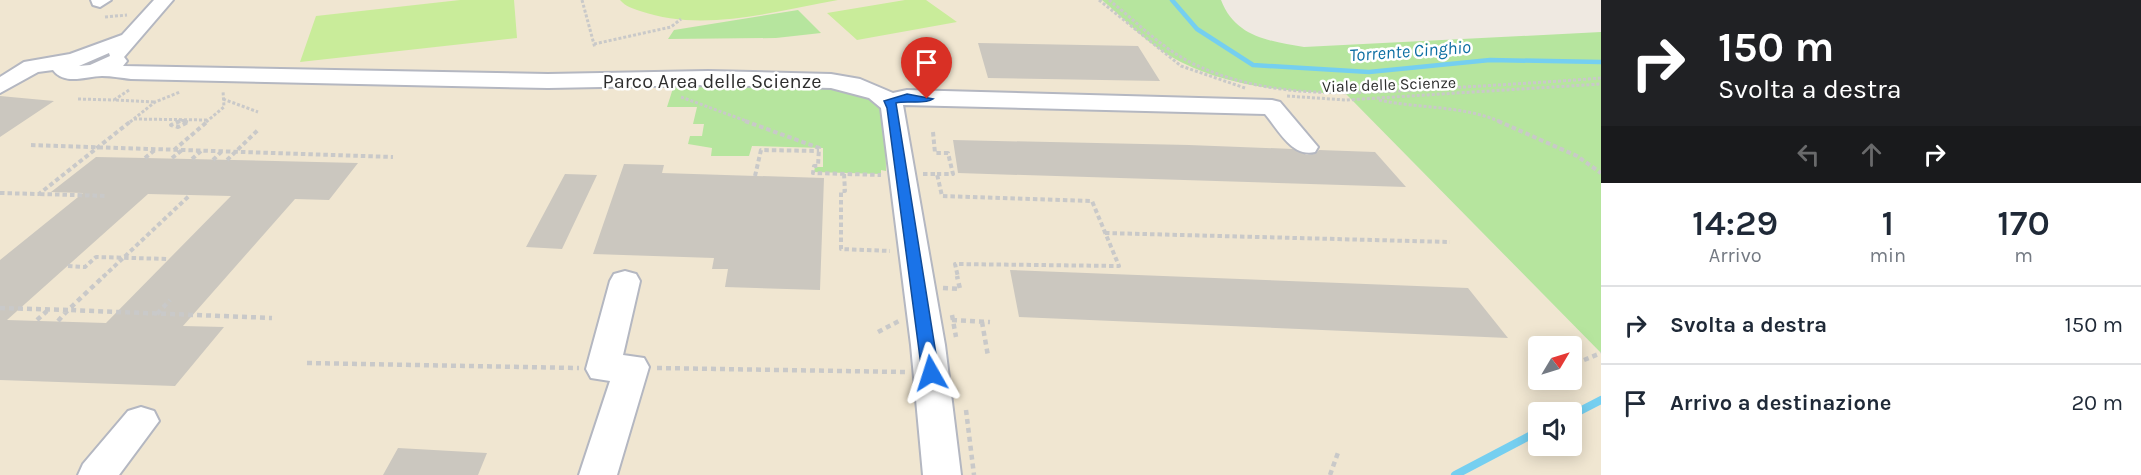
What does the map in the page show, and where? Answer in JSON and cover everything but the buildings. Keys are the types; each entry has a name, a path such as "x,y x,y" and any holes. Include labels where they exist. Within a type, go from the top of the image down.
{"street":[{"path":"0,67 32,68 108,59 132,38 164,0"},
{"name":"Parco Area delle Scienze","path":"108,59 131,73 548,81 708,78 831,81 864,88 889,101"},
{"path":"0,86 32,68"},
{"path":"942,475 931,373 893,108 889,101 907,97 1263,106 1272,107 1306,147"},
{"path":"597,475 618,368 625,281"},
{"path":"97,475 141,421"}],"path":[{"path":"582,0 595,46 672,27 681,19"},
{"path":"1098,0 1181,66 1218,81 1262,92"},
{"path":"1109,0 1174,54 1198,66 1242,81 1303,92 1352,93 1601,78"},
{"path":"114,100 154,72"},
{"name":"Viale delle Scienze","path":"1278,94 1322,100 1372,99 1601,84"},
{"path":"39,194 155,102 180,91"},
{"path":"174,150 224,107 223,91"},
{"path":"672,97 683,97 819,148 818,166 813,166 813,173 953,174 948,153 935,153 933,132"},
{"path":"78,99 155,102"},
{"path":"224,99 258,112"},
{"path":"1372,99 1406,106 1456,108 1483,114 1577,156 1601,173"},
{"path":"134,119 208,120"},
{"path":"183,120 188,121 183,126 171,125 175,122 183,120"},
{"path":"227,160 259,129"},
{"path":"31,145 393,157"},
{"path":"146,158 156,149"},
{"path":"172,158 182,150"},
{"path":"192,159 202,150"},
{"path":"755,176 761,150 819,151"},
{"path":"213,160 222,151"},
{"path":"844,174 844,191 841,191 841,249 890,250 891,260"},
{"path":"937,174 942,196 1092,201 1119,266 955,264 960,289 941,288"},
{"path":"0,193 107,196"},
{"path":"58,321 190,195"},
{"path":"1105,233 1450,242"},
{"path":"68,266 85,267 96,257 169,259"},
{"path":"157,314 170,300"},
{"path":"0,308 272,318"},
{"path":"37,320 48,310"},
{"path":"878,332 902,319 990,322"},
{"path":"982,322 988,356"},
{"path":"1584,360 1601,353"},
{"path":"307,363 931,373"},
{"path":"1330,475 1339,450"}],"shaded area":[{"path":"0,0 1102,0 1162,51 1304,93 1346,94 1601,353 1601,475 0,475"}],"green space":[{"path":"460,0 514,0 517,38 300,62 316,16"},
{"path":"620,0 838,0 739,18 689,20 640,11 627,6"},
{"path":"905,0 926,0 957,22 857,40 827,13"},
{"path":"1102,0 1221,0 1227,12 1244,30 1266,39 1304,47 1601,32 1601,353 1346,94 1275,89 1205,72 1162,51"},
{"path":"798,10 821,33 776,38 668,39 674,30"},
{"path":"675,82 819,84 871,97 885,112 886,171 881,170 881,174 814,172 815,167 823,167 823,148 752,146 749,156 711,156 712,148 688,144 690,136 702,136 704,124 693,124 697,107 667,107"}],"waterway":[{"name":"Torrente Cinghio","path":"1172,0 1197,29 1253,65 1369,72 1490,60 1601,62"},
{"path":"1582,410 1601,400"},
{"path":"1455,475 1528,437"}],"route":[{"path":"927,99 907,97 889,101 893,108 931,373"}]}
